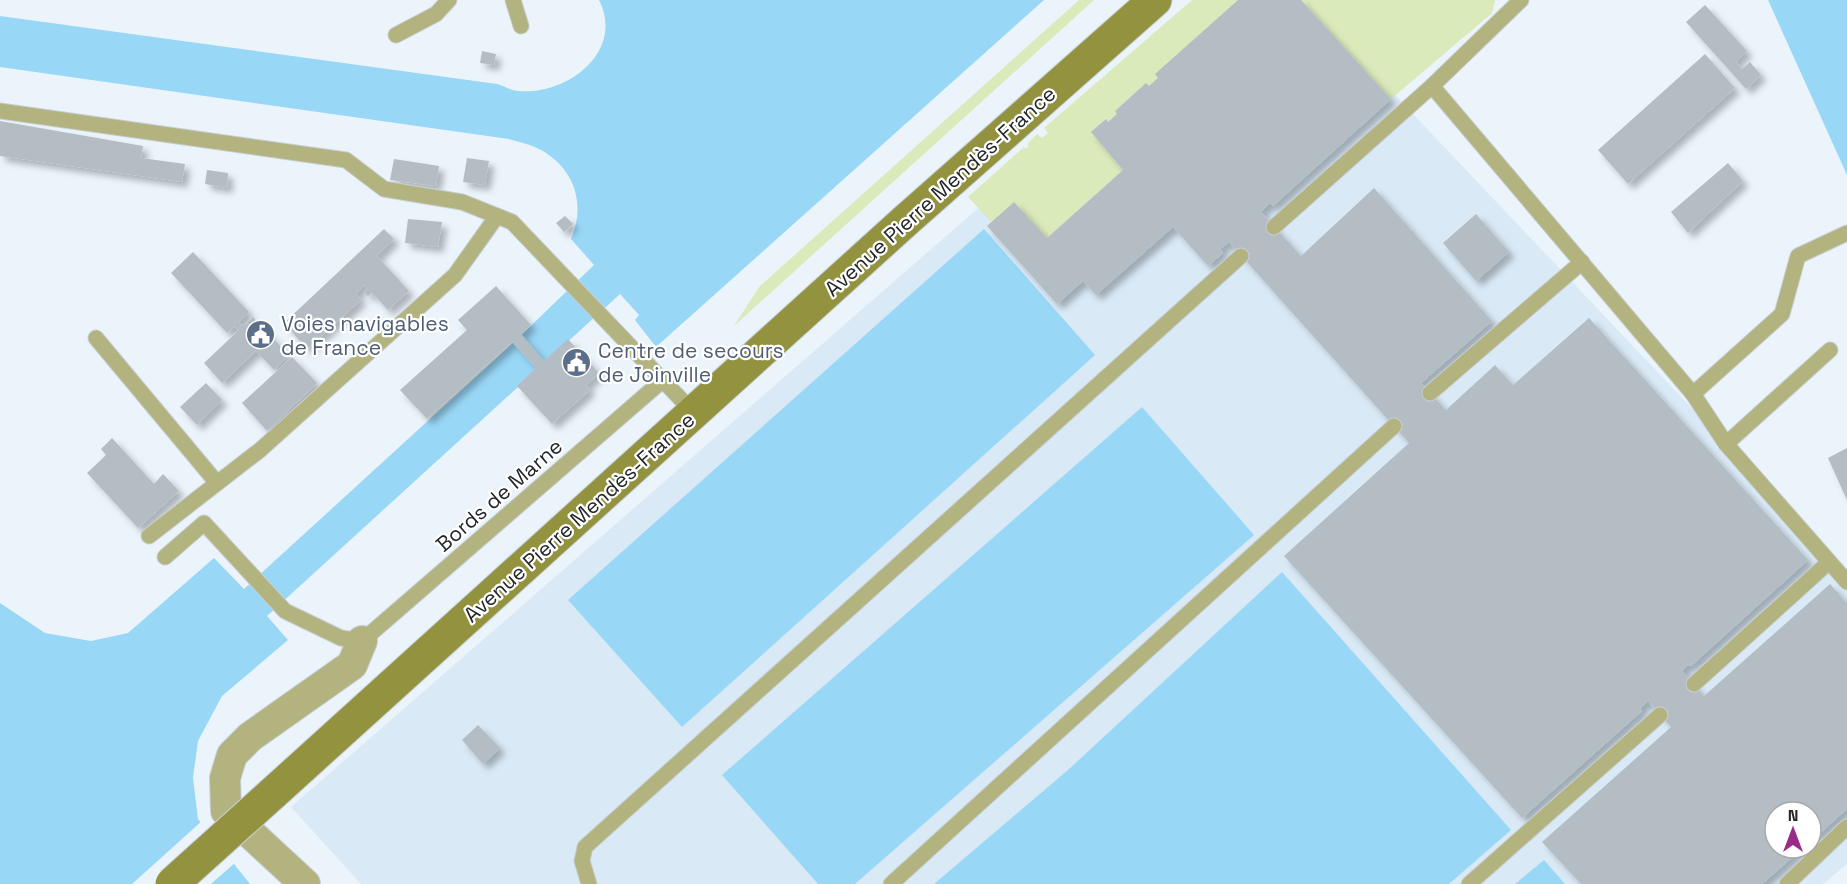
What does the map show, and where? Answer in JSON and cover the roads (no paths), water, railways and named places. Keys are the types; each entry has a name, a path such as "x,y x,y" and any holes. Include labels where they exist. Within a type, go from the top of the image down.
{"main road":[{"name":"Avenue Pierre Mendès-France","path":"172,884 1155,0"}],"street":[{"path":"305,884 226,811 225,778 232,755 250,737 352,665 362,641"}],"lane":[{"path":"396,35 436,14 449,0"},
{"path":"513,0 521,26"},
{"path":"1275,227 1432,86 1521,0"},
{"path":"1432,86 1489,143 1581,262 1693,394 1726,444 1847,582"},
{"path":"0,111 346,160 384,189 462,202 512,222 694,413"},
{"path":"149,536 260,450 455,275 497,216"},
{"path":"1693,394 1782,314 1798,256 1847,233"},
{"path":"589,884 582,861 585,847 1241,256"},
{"path":"1430,393 1581,262"},
{"path":"96,338 217,483"},
{"path":"1726,444 1830,350"},
{"name":"Bords de Marne","path":"362,641 663,380"},
{"path":"891,884 1394,426"},
{"path":"165,557 204,524 285,610 341,638 362,641"},
{"path":"1694,684 1829,562"},
{"path":"1469,884 1660,715"},
{"path":"1787,884 1847,827"}],"water":[{"path":"599,0 1044,0 656,347 635,320 639,315 620,294 267,616 288,640 222,696 198,741 193,778 198,819 250,884 0,884 0,603 45,633 91,641 128,633 214,558 244,589 513,343 594,265 571,239 575,226 577,201 569,178 553,158 534,147 509,139 0,67 0,16 497,84 519,91 556,86 587,66 598,52 604,36 605,19"},
{"path":"1768,0 1847,0 1847,175"},
{"path":"984,229 1095,355 682,727 568,600"},
{"path":"1142,407 1254,535 855,884 818,884 722,775"},
{"path":"1282,572 1511,830 1449,884 934,884 1068,770"},
{"path":"1544,860 1565,884 1515,884"}],"place":[{"name":"Voies navigables de France","path":"260,335"},
{"name":"Centre de secours de Joinville","path":"577,362"}]}
